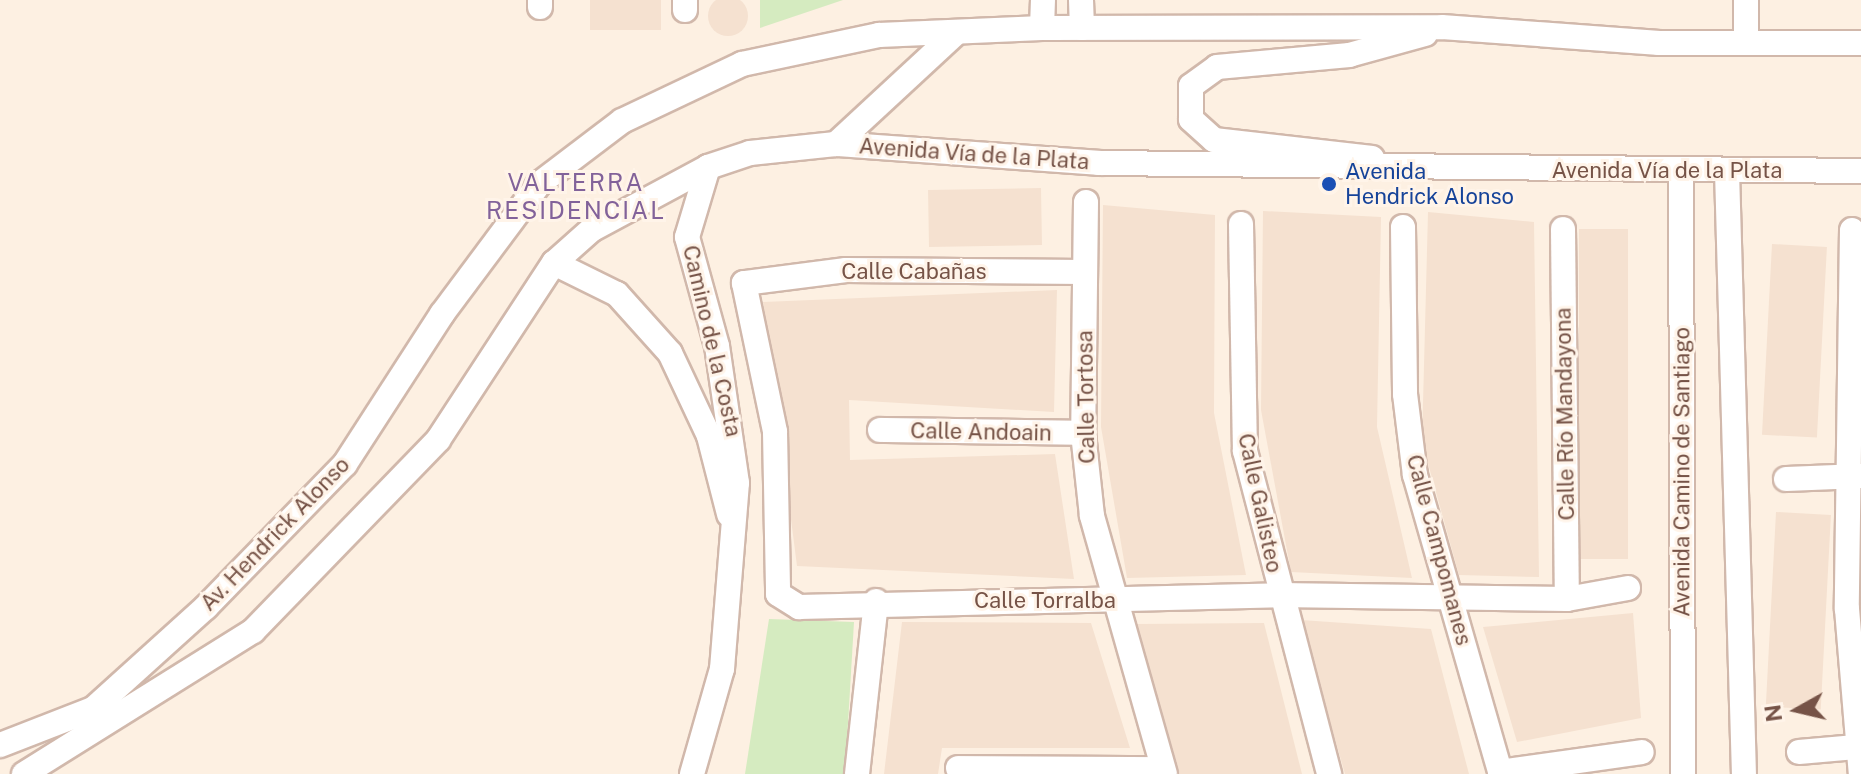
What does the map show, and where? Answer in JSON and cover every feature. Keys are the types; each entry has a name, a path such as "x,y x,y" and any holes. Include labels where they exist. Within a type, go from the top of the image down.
{"street":[{"path":"1042,28 1043,0"},
{"path":"1081,0 1082,28"},
{"path":"1746,0 1746,43"},
{"name":"Avenida Vía de la Plata","path":"956,33 1042,28 1442,27 1746,43 1861,43"},
{"name":"Avenida Vía de la Plata","path":"1425,170 1337,150 1214,140 1191,119 1186,102 1196,79 1217,67 1349,55 1442,27"},
{"path":"836,144 956,33"},
{"name":"Av. Hendrick Alonso","path":"0,745 93,709 206,607 345,464 442,314 539,184 622,121 742,64 879,35 956,33"},
{"name":"Avenida Vía de la Plata","path":"554,263 591,230 708,167 750,153 836,144 1099,163 1425,170 1861,171"},
{"name":"Camino de la Costa","path":"692,774 722,669 736,446 687,237 708,167"},
{"name":"Avenida Camino de Santiago","path":"1681,171 1683,774"},
{"path":"1727,171 1744,774"},
{"name":"Calle Tortosa","path":"1086,202 1083,433 1092,516 1164,772"},
{"name":"Calle Galisteo","path":"1241,224 1245,451 1329,774"},
{"name":"Calle Campomanes","path":"1403,227 1407,429 1500,773"},
{"name":"Calle Río Mandayona","path":"1563,229 1567,599"},
{"path":"1852,230 1856,747 1861,774"},
{"name":"Av. Hendrick Alonso","path":"24,774 253,631 438,440 554,263"},
{"name":"Camino de la Costa","path":"554,263 617,294 670,353 709,436 730,517"},
{"name":"Calle Cabañas","path":"744,283 846,270 1085,272"},
{"name":"Calle Torralba","path":"744,283 775,432 778,594 799,607 876,601 1118,602 1280,595 1567,599 1628,588"},
{"name":"Calle Andoain","path":"880,430 1083,433"},
{"path":"1786,479 1855,477"},
{"path":"857,774 876,601"},
{"path":"1799,752 1856,747"},
{"path":"1500,773 1642,752"},
{"path":"958,768 1164,772"}],"shaded area":[{"path":"728,-4 742,2 748,16 742,30 728,36 714,30 708,16 714,2"},
{"path":"590,0 661,0 661,30 590,30"},
{"path":"1041,188 1042,245 929,247 928,190"},
{"path":"1103,205 1215,215 1214,413 1246,575 1127,578 1101,427"},
{"path":"1263,211 1381,217 1377,427 1412,578 1291,572 1261,410"},
{"path":"1428,212 1534,222 1539,577 1459,575 1422,442"},
{"path":"1579,229 1628,229 1628,559 1579,559"},
{"path":"1772,244 1827,247 1817,438 1762,435"},
{"path":"1057,290 1054,412 849,400 850,460 1055,454 1074,579 797,566 763,302"},
{"path":"1776,512 1831,515 1821,710 1766,707"},
{"path":"1633,613 1641,718 1517,742 1483,627"},
{"path":"1301,620 1431,629 1469,774 1345,774"},
{"path":"902,622 1091,623 1130,748 942,748 938,774 884,774"},
{"path":"1264,623 1302,774 1180,774 1136,624"}],"green space":[{"path":"760,0 843,0 760,28"},
{"path":"769,619 854,622 845,774 745,774"}],"place":[{"name":"Avenida Hendrick Alonso","path":"1329,184"}],"district":[{"name":"VALTERRA RESIDENCIAL","path":"576,197"}]}
